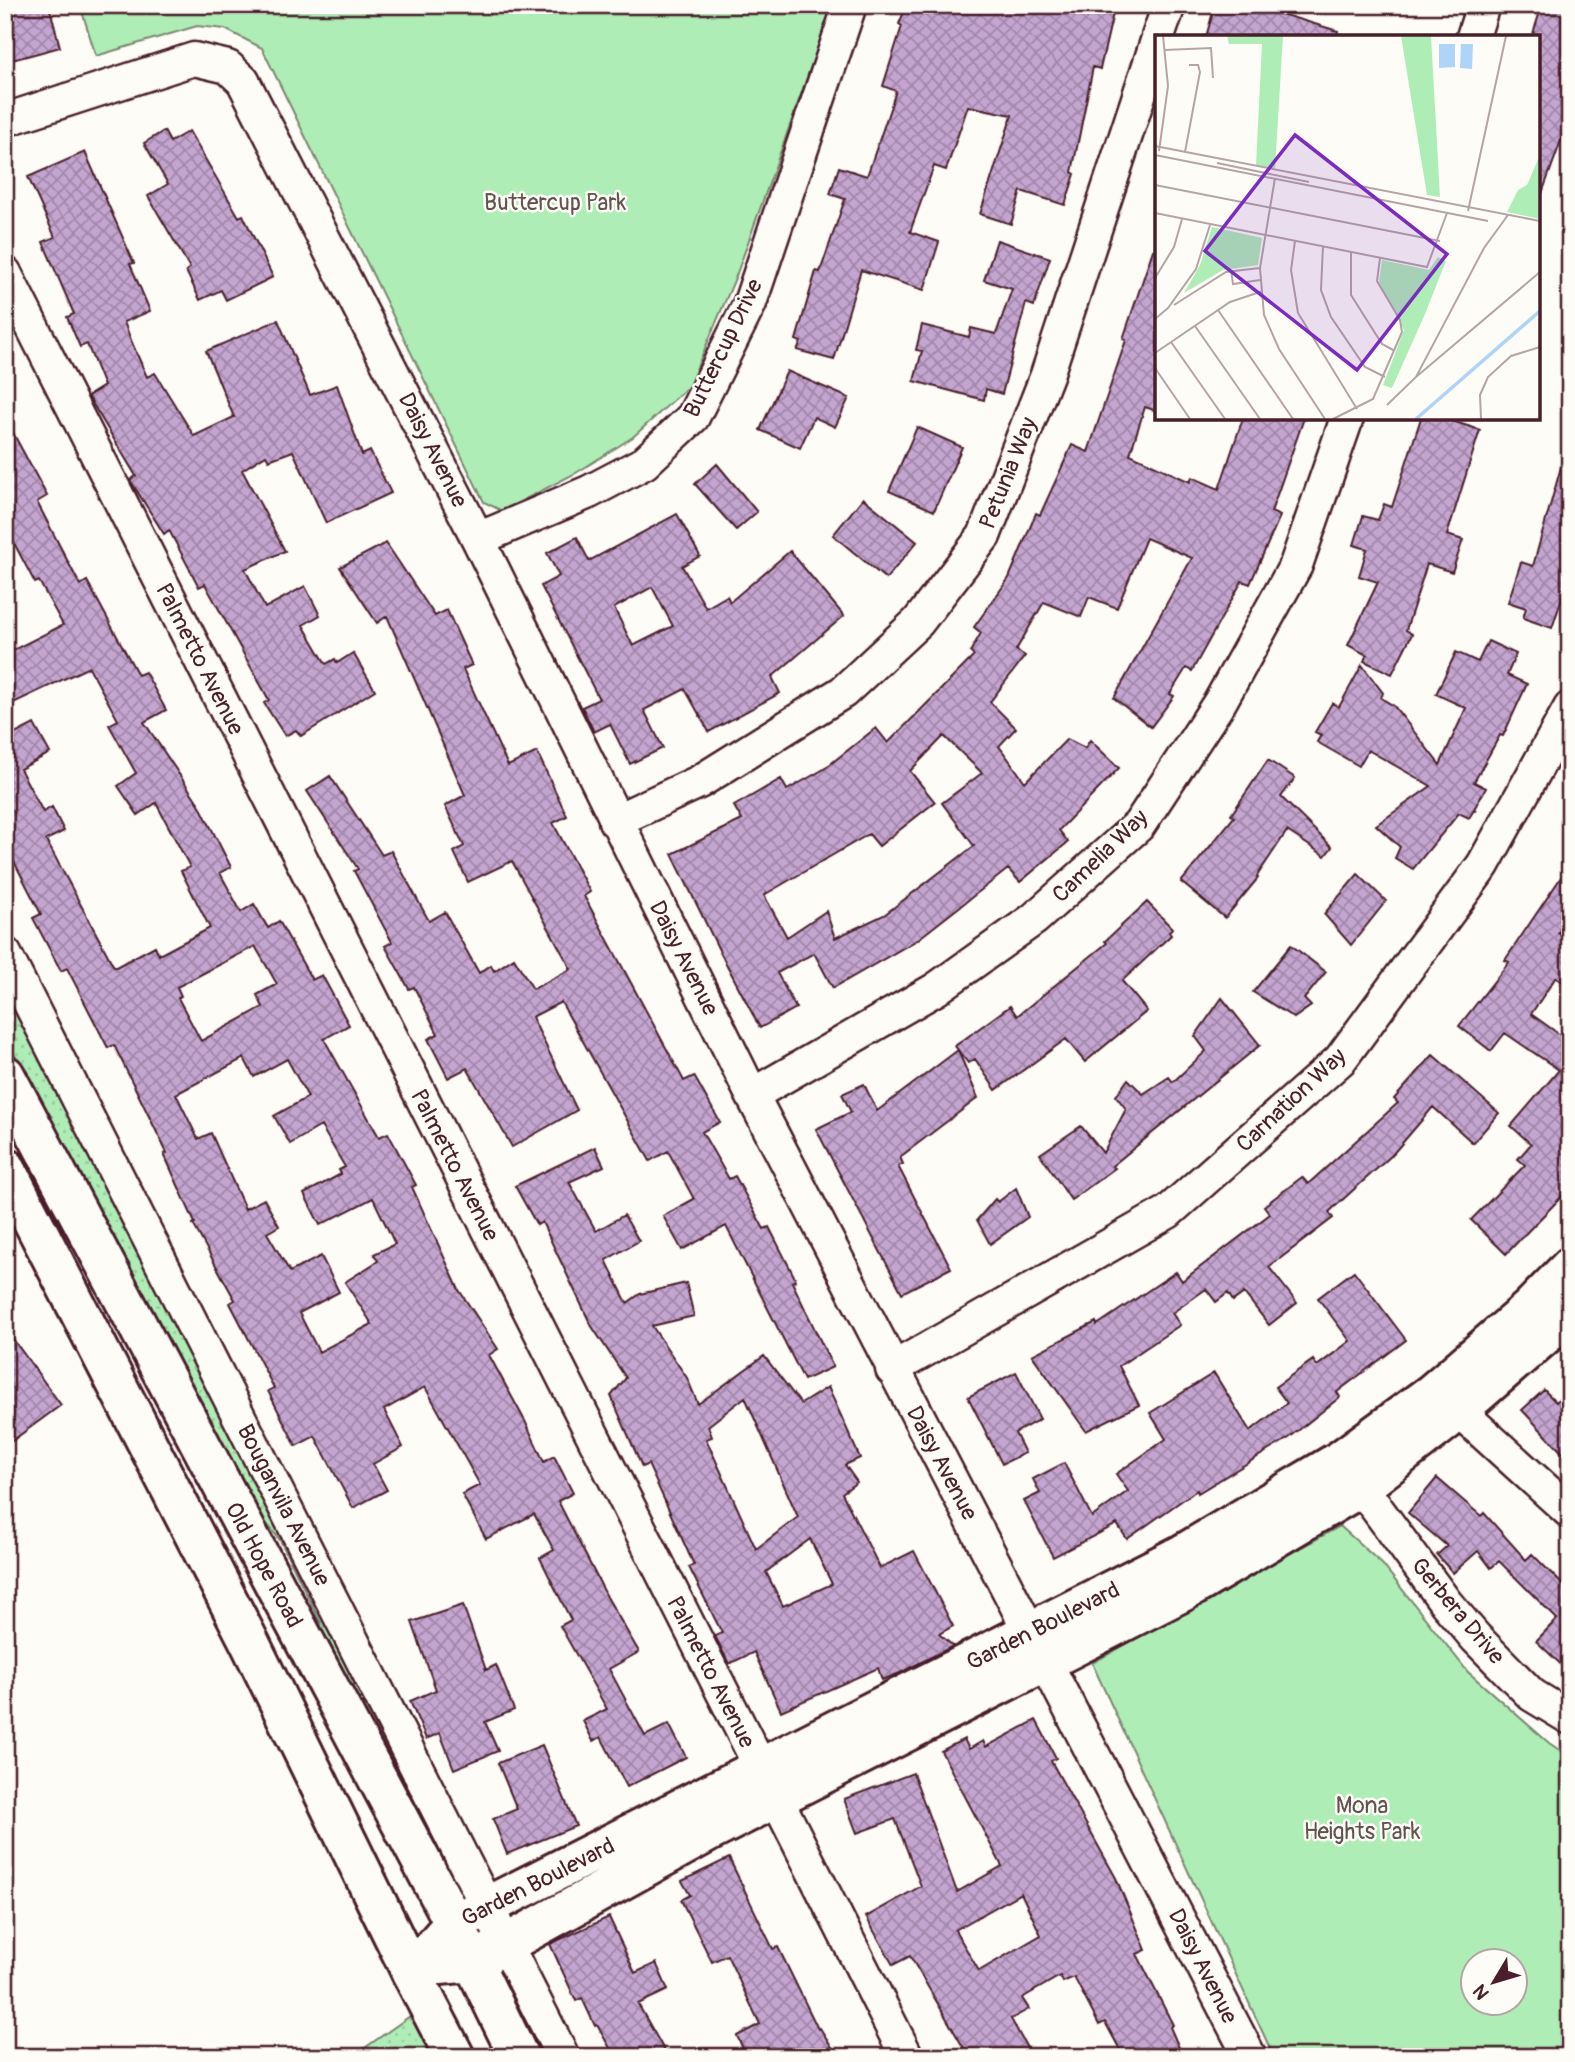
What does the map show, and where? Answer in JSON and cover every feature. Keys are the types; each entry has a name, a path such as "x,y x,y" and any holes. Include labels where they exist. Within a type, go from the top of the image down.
{"street":[{"name":"Buttercup Drive","path":"478,539 589,492 645,463 694,417 750,303 850,5"},
{"name":"Petunia Way","path":"1159,35 1169,5"},
{"path":"1474,35 1483,5"},
{"name":"Petunia Way","path":"615,821 699,782 843,692 918,622 984,536 1047,375 1155,48"},
{"name":"Daisy Avenue","path":"5,120 194,59 228,67 243,81 254,98 478,539 752,1095 1250,2057"},
{"name":"Palmetto Avenue","path":"5,273 907,2057"},
{"name":"Camelia Way","path":"752,1095 936,989 1034,919 1139,825 1220,702 1296,565 1346,420"},
{"name":"Carnation Way","path":"892,1369 1168,1212 1340,1060 1483,865 1570,708"},
{"name":"Bouganvila Avenue","path":"5,954 563,2057"},
{"name":"Old Hope Road","path":"5,1075 454,1923 519,2057"},
{"name":"Old Hope Road","path":"5,1167 244,1631 455,2057"},
{"name":"Garden Boulevard","path":"411,1972 454,1923 767,1784 1039,1647 1194,1586 1361,1487 1458,1410 1555,1323 1570,1267"},
{"name":"Garden Boulevard","path":"1039,1647 1181,1555 1339,1461 1432,1393 1555,1323"},
{"path":"1458,1410 1570,1512"},
{"name":"Gerbera Drive","path":"1361,1487 1476,1638 1532,1696 1570,1718"},
{"name":"Garden Boulevard","path":"411,1972 444,1964 473,1962 639,1869 767,1784"}],"green space":[{"name":"Buttercup Park","path":"80,5 833,5 736,276 689,386 633,437 576,473 502,511 484,502 262,48 225,29 197,26 96,56"},
{"path":"5,985 464,1889 458,1893 324,1655 321,1623 280,1540 234,1483 5,1037"},
{"name":"Mona Heights Park","path":"1340,1526 1382,1564 1468,1672 1549,1743 1570,1757 1570,2055 1274,2057 1092,1663"},
{"path":"420,2009 445,2057 352,2057"}],"building":[{"path":"5,5 49,5 60,47 5,62"},
{"path":"907,5 1115,5 1100,69 1093,67 1072,172 1075,174 1065,205 1021,191 1011,224 980,214 1012,115 968,106 946,170 934,166 910,232 939,242 924,290 861,270 834,360 797,350 801,342 796,340 816,271 820,272 845,199 830,194 839,167 867,176 896,91 883,86 902,26 899,24"},
{"path":"1215,5 1251,5 1338,31 1337,35 1207,35"},
{"path":"1542,5 1570,5 1570,116 1541,196 1540,35 1533,35"},
{"path":"164,131 170,142 189,131 239,217 243,215 273,277 226,300 221,290 200,300 186,271 190,268 148,196 168,184 144,143"},
{"path":"85,152 134,263 130,264 150,311 124,322 147,377 155,373 194,436 234,417 206,351 278,320 310,395 337,385 362,455 370,451 391,493 326,523 293,451 269,460 266,455 242,470 285,551 245,569 265,608 305,586 320,615 303,625 326,664 335,659 337,663 353,653 375,690 301,736 296,730 285,736 264,703 269,700 205,584 199,587 169,530 164,534 130,480 136,476 88,396 104,386 87,344 80,347 67,317 74,314 43,242 55,237 28,177"},
{"path":"997,240 1050,258 1034,306 1026,303 1002,394 986,389 984,400 914,381 922,351 916,350 922,325 969,337 971,328 996,334 1012,289 984,280"},
{"path":"1155,250 1155,410 1145,407 1130,454 1190,482 1192,477 1219,489 1242,420 1303,420 1271,512 1280,516 1250,584 1242,581 1192,671 1186,668 1170,694 1174,696 1151,727 1114,698 1192,558 1146,538 1117,608 1089,597 1081,617 1044,602 1016,650 1025,656 990,702 1016,728 999,746 1025,782 1067,739 1085,748 1090,740 1119,768 1059,830 1068,842 1020,882 1008,869 917,940 833,988 814,953 777,973 796,1008 760,1028 672,854 742,820 734,806 781,779 787,790 824,769 876,728 888,743 974,656 970,652 981,633 974,627 1009,578 1036,513 1040,515 1072,445 1088,452 1126,340 1123,339","holes":["944,736 982,773 942,803 974,846 884,915 835,938 826,911 787,937 764,895 869,834 879,846 935,802 910,771"]},
{"path":"787,371 849,398 835,427 814,417 800,448 760,430"},
{"path":"5,418 47,496 37,502 80,585 87,581 138,675 145,672 166,710 144,722 199,804 231,867 220,873 241,912 254,904 268,928 279,921 312,980 322,975 349,1025 324,1039 379,1137 388,1133 416,1185 412,1187 459,1290 498,1349 489,1355 544,1462 554,1456 573,1493 558,1501 607,1597 639,1652 609,1669 645,1736 669,1724 686,1757 627,1787 601,1737 593,1741 583,1721 607,1709 560,1626 571,1620 540,1558 554,1550 534,1514 486,1539 462,1494 480,1485 425,1387 384,1410 403,1447 373,1464 387,1490 353,1508 315,1436 296,1446 268,1391 274,1388 230,1303 235,1300 193,1224 195,1223 164,1154 167,1153 114,1045 108,1048 67,968 61,971 33,918 41,914 5,844 5,739 34,724 50,753 20,769 43,812 52,807 64,831 46,840 113,965 116,967 155,946 159,955 210,928 181,871 190,867 156,803 138,815 118,786 136,773 109,725 118,720 89,667 5,707 5,654 63,625 39,581 35,583 5,526","holes":["255,946 277,984 257,995 263,1007 201,1041 178,998 181,996 177,987","244,1058 254,1077 287,1059 308,1097 274,1116 290,1144 321,1126 345,1167 339,1170 341,1174 304,1194 320,1225 373,1198 395,1244 374,1254 378,1261 345,1282 372,1324 319,1352 299,1313 339,1292 321,1256 290,1272 267,1233 279,1226 264,1199 245,1209 211,1133 198,1139 176,1094"]},
{"path":"1420,420 1449,420 1480,430 1447,535 1463,540 1452,572 1427,564 1406,630 1412,634 1392,674 1364,661 1367,655 1348,645 1378,582 1359,576 1367,549 1354,545 1363,516 1378,520 1384,504 1392,507"},
{"path":"917,427 962,447 934,511 889,491"},
{"path":"1563,460 1570,460 1570,574 1552,628 1523,618 1526,608 1508,602 1521,562 1533,566"},
{"path":"717,464 757,512 736,530 695,484"},
{"path":"863,498 917,542 886,579 833,535"},
{"path":"677,514 700,556 682,566 706,608 727,596 730,602 790,551 844,616 772,677 780,693 709,732 685,689 644,710 663,748 630,764 610,724 594,732 582,707 599,699 541,586 559,576 547,553 577,537 589,561","holes":["652,587 673,626 633,646 614,608"]},
{"path":"386,543 435,616 447,610 472,665 463,669 508,766 537,752 567,816 553,823 590,892 584,896 684,1081 694,1076 720,1122 702,1132 729,1179 735,1176 764,1229 769,1227 796,1280 792,1282 833,1367 804,1380 726,1226 682,1250 663,1216 694,1199 668,1151 650,1161 561,1002 532,1017 577,1110 512,1147 467,1068 448,1078 428,1039 438,1034 414,987 409,989 385,946 392,942 354,871 358,869 307,791 330,776 382,855 391,851 429,921 445,912 479,973 491,965 494,971 514,958 533,989 571,969 512,861 468,882 454,852 464,846 445,806 465,795 387,616 377,623 340,567"},
{"path":"1488,641 1516,654 1507,675 1527,684 1503,736 1500,735 1474,782 1486,788 1474,809 1476,811 1474,810 1469,818 1459,813 1413,869 1395,858 1400,847 1376,825 1431,786 1368,750 1359,766 1317,742 1321,735 1315,732 1332,703 1339,707 1362,665 1383,693 1381,698 1394,706 1440,765 1466,708 1436,694 1456,652 1478,662"},
{"path":"1268,760 1295,778 1281,797 1332,847 1325,856 1287,831 1258,878 1225,918 1181,882 1234,817 1231,815"},
{"path":"1570,864 1570,916 1558,933 1570,941 1570,987 1556,977 1531,1014 1570,1042 1570,1188 1506,1254 1471,1220 1525,1165 1518,1159 1531,1144 1511,1126 1559,1070 1505,1033 1491,1051 1459,1026 1509,962 1505,960"},
{"path":"1358,874 1386,901 1351,945 1324,914"},
{"path":"1147,902 1172,928 1169,932 1171,935 1122,981 1147,1011 1085,1062 1066,1039 996,1090 975,1059 968,1063 955,1046 1010,1006 1017,1016 1107,943 1105,941"},
{"path":"1291,945 1326,972 1304,999 1311,1006 1294,1018 1253,992"},
{"path":"1222,998 1260,1045 1112,1166 1115,1168 1071,1200 1040,1154 1081,1126 1103,1153 1126,1109 1116,1096 1128,1079 1143,1094 1169,1077 1173,1082 1206,1051 1195,1036"},
{"path":"958,1050 978,1098 900,1157 903,1164 898,1166 951,1268 902,1293 816,1129 851,1112 842,1094 864,1084 877,1111"},
{"path":"1433,1055 1499,1113 1473,1143 1433,1107 1392,1155 1329,1212 1333,1218 1269,1267 1297,1303 1269,1325 1244,1293 1233,1301 1228,1293 1216,1302 1206,1289 1172,1313 1180,1325 1119,1366 1139,1405 1086,1431 1032,1355 1096,1322 1097,1325 1176,1272 1182,1281 1270,1214 1264,1206 1302,1177 1308,1184 1398,1103 1394,1099"},
{"path":"595,1147 604,1166 569,1182 596,1231 624,1215 639,1241 606,1260 627,1303 640,1294 686,1283 694,1316 652,1326 687,1378 698,1404 764,1356 801,1404 828,1387 860,1458 845,1465 857,1482 842,1493 880,1568 914,1551 953,1626 939,1634 953,1646 882,1680 878,1668 781,1711 754,1652 729,1664 715,1636 722,1633 689,1567 694,1565 648,1464 642,1467 611,1396 626,1378 591,1325 542,1222 537,1225 515,1186","holes":["745,1397 798,1517 756,1549 706,1439 712,1437 708,1426","810,1539 832,1584 783,1606 766,1572"]},
{"path":"1016,1188 1028,1217 990,1244 977,1220 995,1199 998,1202"},
{"path":"1354,1271 1406,1340 1337,1392 1340,1397 1289,1438 1198,1493 1197,1490 1127,1539 1117,1524 1053,1557 1024,1501 1040,1493 1033,1479 1064,1463 1092,1517 1128,1491 1116,1474 1166,1439 1150,1413 1214,1373 1250,1431 1287,1403 1275,1387 1313,1360 1317,1366 1350,1341 1318,1298"},
{"path":"5,1328 61,1405 5,1446"},
{"path":"1016,1372 1040,1419 1015,1433 1025,1453 1002,1464 968,1397"},
{"path":"1570,1389 1570,1461 1522,1410 1544,1390 1556,1402"},
{"path":"1437,1478 1481,1516 1484,1513 1526,1560 1532,1554 1570,1592 1570,1673 1536,1641 1557,1619 1499,1561 1491,1568 1478,1551 1453,1573 1437,1555 1447,1546 1408,1513"},
{"path":"463,1605 486,1670 496,1665 514,1710 485,1722 498,1751 454,1769 440,1733 426,1739 410,1701 436,1690 412,1622"},
{"path":"1036,1720 1056,1758 1051,1761 1116,1878 1146,1950 1137,1954 1173,2025 1170,2027 1183,2057 1124,2057 1105,2022 1099,2025 1074,1977 1063,1982 1060,1976 1022,1998 1029,2009 1011,2019 1032,2057 969,2057 910,1956 893,1965 866,1917 921,1886 895,1819 857,1833 844,1799 913,1773 957,1892 1002,1866 941,1751 964,1739 969,1749 983,1741 986,1747","holes":["1021,1893 1041,1935 979,1971 955,1930"]},
{"path":"542,1745 576,1826 507,1854 493,1819 517,1809 498,1763"},
{"path":"729,1858 773,1949 778,1947 818,2029 820,2028 838,2057 747,2057 737,2036 760,2024 727,1955 712,1962 681,1900 690,1895 682,1881"},
{"path":"609,1917 635,1973 656,1963 668,1990 638,2004 668,2057 615,2057 597,2025 595,2026 582,1998 576,2001 550,1944"}]}
